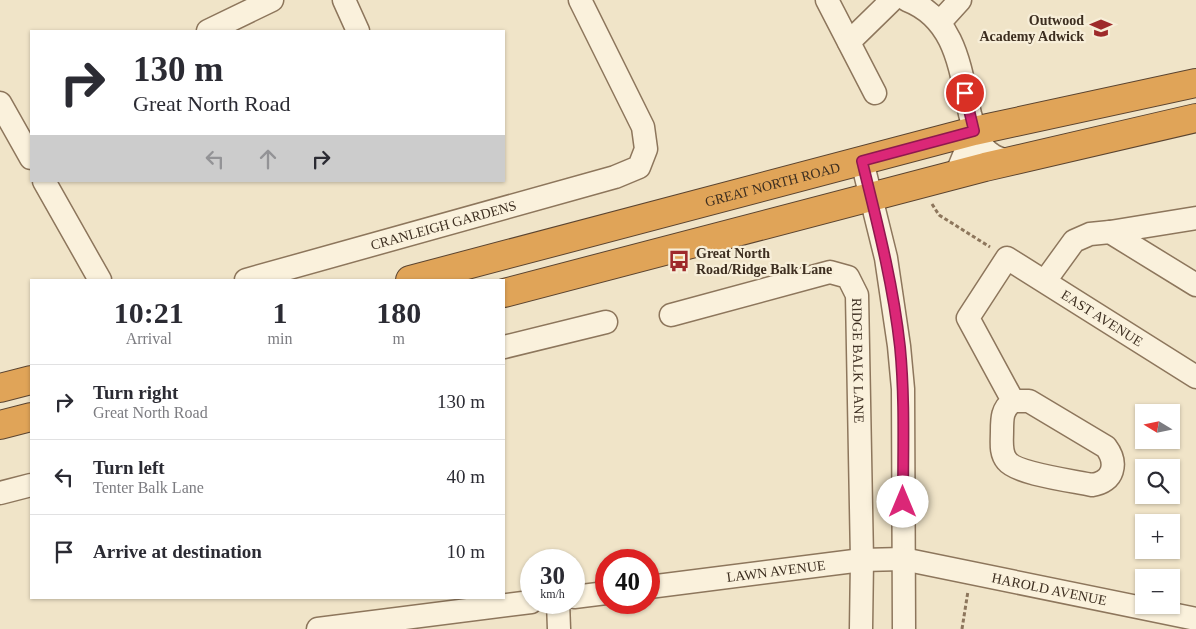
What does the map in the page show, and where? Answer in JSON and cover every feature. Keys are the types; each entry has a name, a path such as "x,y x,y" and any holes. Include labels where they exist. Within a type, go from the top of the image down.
{"highway":[{"name":"GREAT NORTH ROAD","path":"414,279 974,131 1196,82"},
{"path":"505,293 920,184 1196,118"},
{"path":"0,388 30,380"},
{"path":"0,425 30,417"}],"street":[{"path":"210,30 272,0"},
{"path":"344,0 358,30"},
{"name":"CRANLEIGH GARDENS","path":"250,279 615,177 639,167 646,149 643,127 580,0"},
{"path":"827,0 874,93"},
{"path":"849,42 892,0"},
{"path":"907,0 917,4 940,22 953,43 974,131 990,154 1008,162"},
{"path":"940,22 960,0"},
{"path":"0,103 30,156"},
{"path":"956,175 974,131"},
{"path":"862,161 886,258 900,346 903,388 904,629"},
{"path":"45,182 99,279"},
{"path":"1045,281 1074,241 1090,234 1196,218"},
{"path":"1110,232 1196,285"},
{"path":"1007,258 968,318 1013,401"},
{"name":"EAST AVENUE","path":"1007,258 1196,377"},
{"name":"RIDGE BALK LANE","path":"671,315 830,272 848,277 857,295 862,560 861,629"},
{"path":"505,346 606,322"},
{"path":"1013,401 1029,401 1106,448 1113,457 1112,470 1108,478 1100,484 1092,485 1018,470 1008,462 1002,451 1002,417 1006,406 1013,401"},
{"path":"0,493 30,485"},
{"name":"LAWN AVENUE","path":"660,586 862,560 903,559"},
{"name":"HAROLD AVENUE","path":"903,559 1196,618"},
{"path":"318,629 520,603"},
{"path":"558,614 559,629"}],"path":[{"path":"920,184 939,215 1007,258"},
{"path":"962,629 971,573"}],"place":[{"name":"Outwood Academy Adwick","path":"1101,28"},
{"name":"Great North Road/Ridge Balk Lane","path":"679,261"}],"route":[{"path":"903,502 903,388 900,346 886,258 862,161 974,131 965,93"}]}
